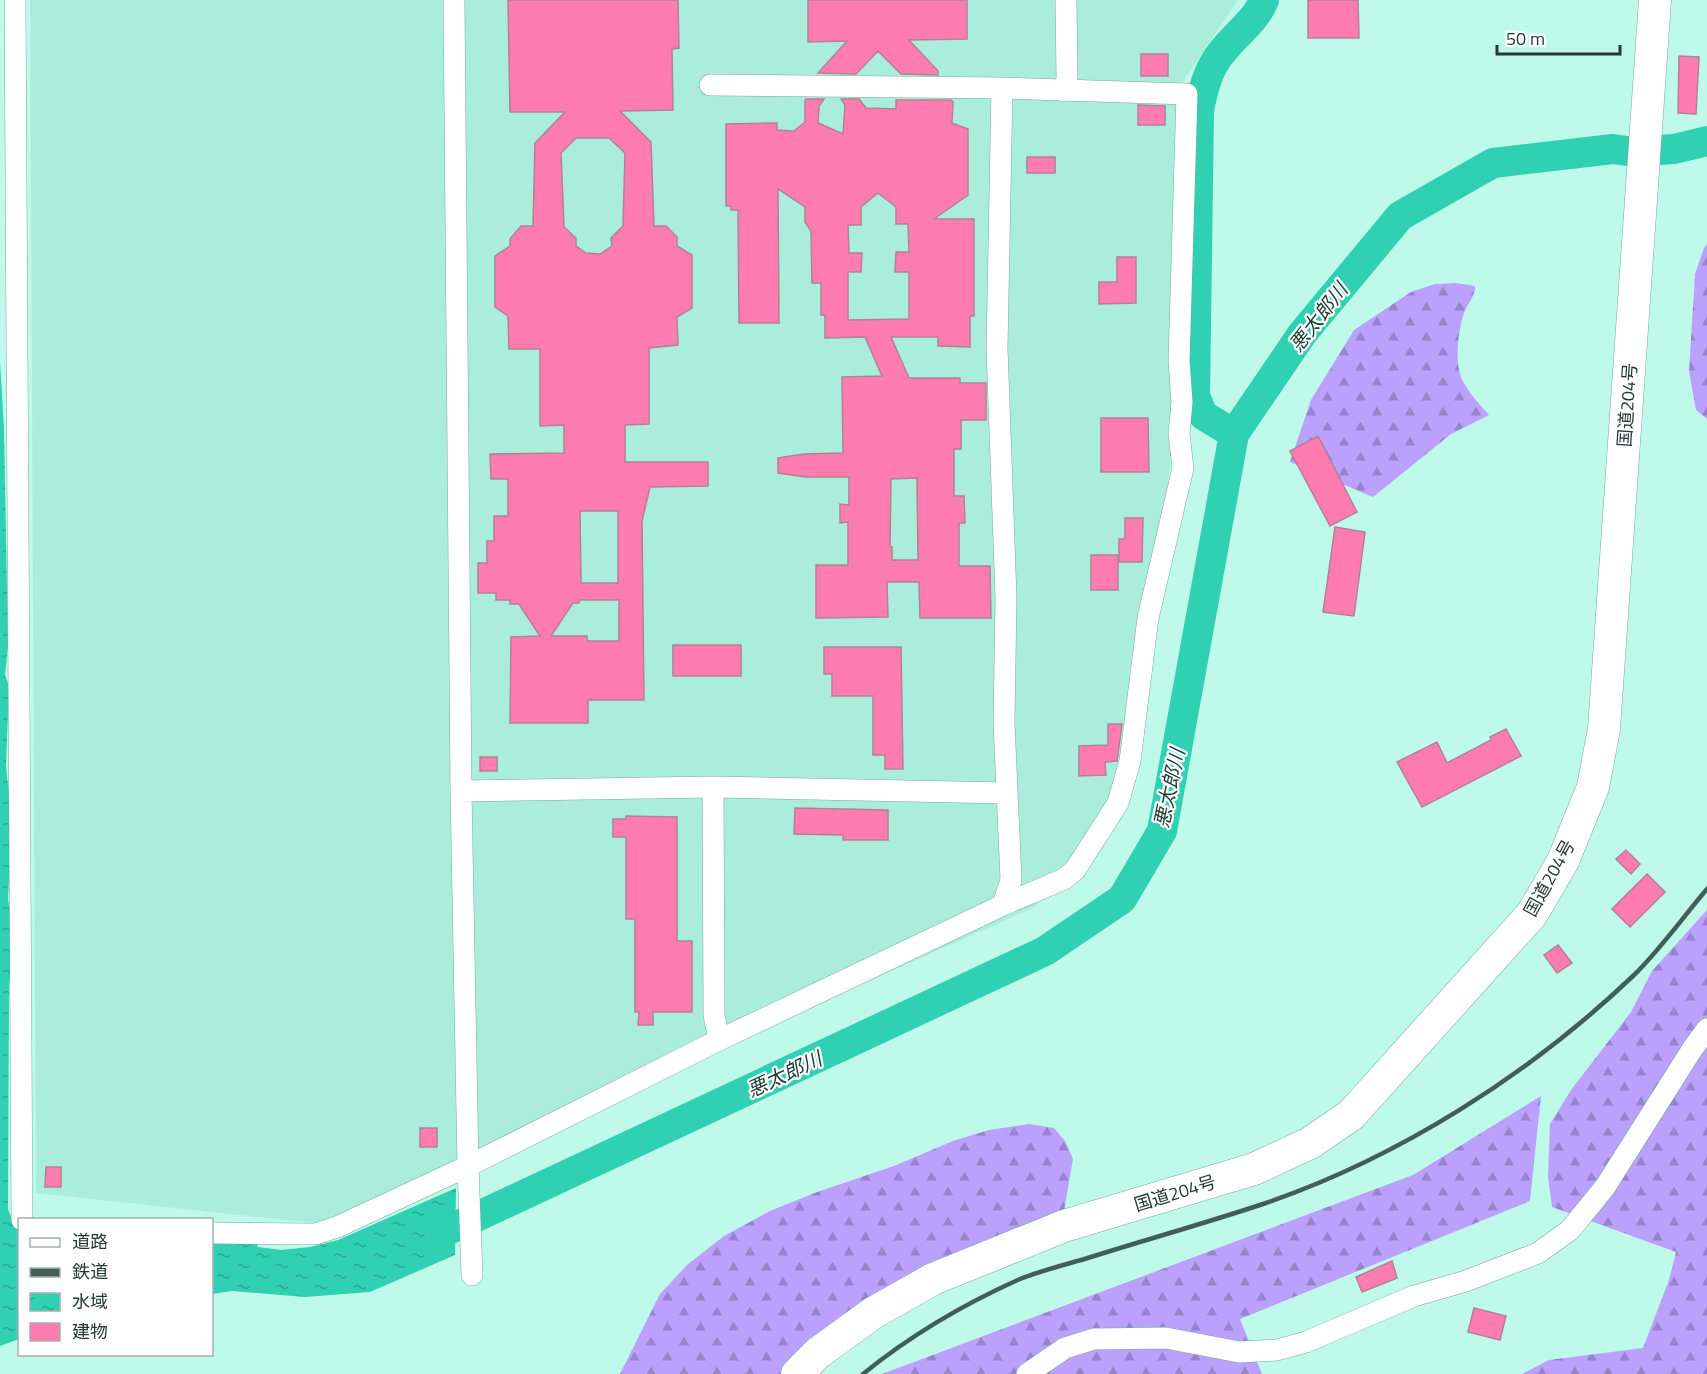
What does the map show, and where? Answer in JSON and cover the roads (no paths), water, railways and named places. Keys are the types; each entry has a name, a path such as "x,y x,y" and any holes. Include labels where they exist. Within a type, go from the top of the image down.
{"highway":[{"name":"国道204号","path":"797,1374 818,1353 873,1313 933,1279 1064,1226 1254,1169 1310,1143 1351,1115 1532,914 1563,861 1593,787 1605,729 1654,0"}],"street":[{"path":"15,0 22,1218"},
{"path":"454,0 461,791 472,1275"},
{"path":"1064,91 1067,78 1066,0"},
{"path":"213,1233 315,1234 337,1227 468,1166 719,1040 1003,905 1064,879 1075,870 1118,803 1130,761 1148,618 1183,468 1179,434 1182,402 1179,361 1187,94 1002,88 710,85"},
{"path":"1002,88 997,348 1006,598 1004,723 1011,880 1003,905"},
{"path":"461,791 712,787 1006,793"},
{"path":"712,787 714,1015 719,1040"},
{"path":"1027,1374 1065,1348 1094,1339 1166,1338 1239,1352 1277,1350 1306,1342 1414,1296 1466,1281 1538,1253 1570,1230 1605,1187 1707,1029"}],"water":[{"path":"0,362 4,429 8,646 5,675 9,686 6,766 12,824 8,899 14,937 9,986 8,1210 18,1230 18,1339 0,1346"},
{"path":"456,1188 455,1255 370,1292 305,1297 232,1291 213,1294 213,1239 256,1241 258,1247 281,1250 310,1247 338,1240"}],"waterway":[{"path":"1234,434 1203,415 1195,396 1199,111 1212,67 1220,54 1248,25 1264,0"},
{"name":"悪太郎川","path":"1660,150 1707,141"},
{"name":"悪太郎川","path":"440,1234 1045,951 1122,899 1162,831 1234,434 1302,334 1400,216 1493,163 1613,149 1634,152"}],"railway":[{"path":"863,1374 900,1346 939,1321 1020,1279 1263,1204 1363,1163 1412,1138 1506,1080 1593,1012 1643,966 1707,889"}]}
